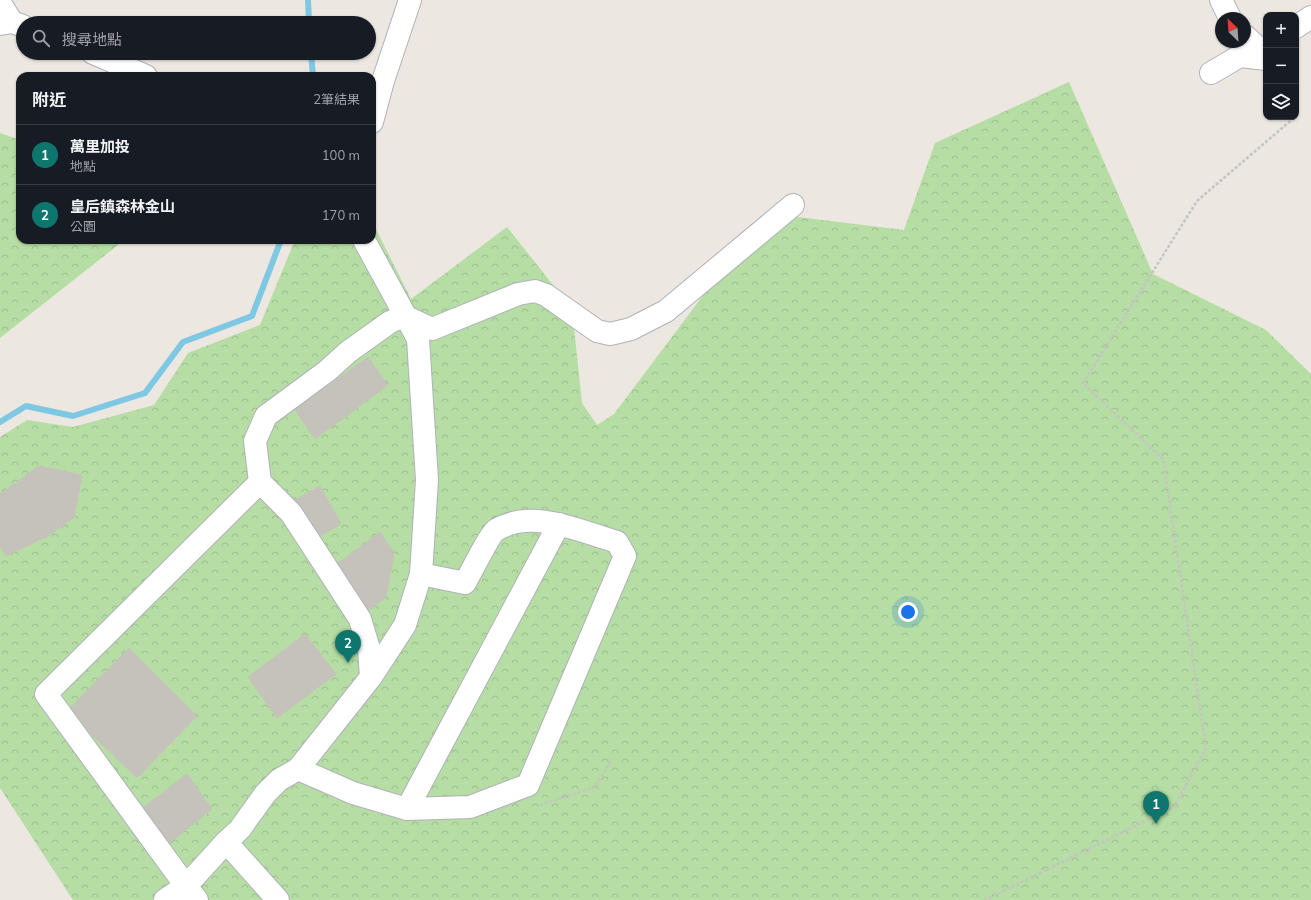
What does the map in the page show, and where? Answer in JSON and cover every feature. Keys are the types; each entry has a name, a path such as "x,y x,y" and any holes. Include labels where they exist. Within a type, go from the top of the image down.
{"street":[{"path":"376,107 383,80 410,0"},
{"path":"1221,0 1227,12"},
{"path":"0,3 12,24"},
{"path":"1299,25 1311,17"},
{"path":"1251,41 1263,52"},
{"path":"1211,73 1240,56 1263,59"},
{"path":"110,60 137,72"},
{"path":"370,677 369,649 360,619 291,512 260,482 255,442 266,416 328,371 354,348 390,322 404,316 432,329 518,294 535,291 546,295 597,331 610,334 620,333 632,329 666,311 794,204"},
{"path":"165,900 192,893 226,842 240,829 265,794 279,780 298,769 370,677 406,625 421,574 428,480 418,339 404,316 366,244"},
{"path":"192,893 46,694 260,482"},
{"path":"298,769 353,793 407,809 470,807 528,785 625,556 616,542 559,524 526,520 495,531 465,583 421,574"},
{"path":"407,809 559,524"},
{"path":"226,842 278,900"}],"path":[{"path":"985,900 1174,807 1206,748 1163,459 1083,384 1197,201 1290,120"}],"green space":[{"path":"1069,82 1153,274 1266,330 1311,374 1311,900 73,900 0,788 0,437 27,420 73,427 154,405 188,353 260,325 293,244 376,244 376,229 411,299 507,227 572,309 582,403 597,425 614,414 765,213 904,230 935,143"},
{"path":"0,133 16,139 16,244 119,244 0,338"}],"building":[{"path":"368,357 388,385 315,439 295,410"},
{"path":"39,466 82,475 74,517 50,535 6,556 0,546 0,494"},
{"path":"320,486 341,524 317,538 295,500"},
{"path":"380,532 394,553 386,597 360,617 330,569"},
{"path":"305,634 336,674 277,718 248,677"},
{"path":"129,648 197,716 137,778 67,711"},
{"path":"187,774 212,809 162,849 136,813"}],"waterway":[{"path":"308,0 309,16"},
{"path":"312,60 313,72"},
{"path":"0,422 26,406 73,416 145,393 183,342 252,316 279,244"}],"place":[{"name":"皇后鎮森林金山","path":"348,663"},
{"name":"萬里加投","path":"1156,824"}]}
